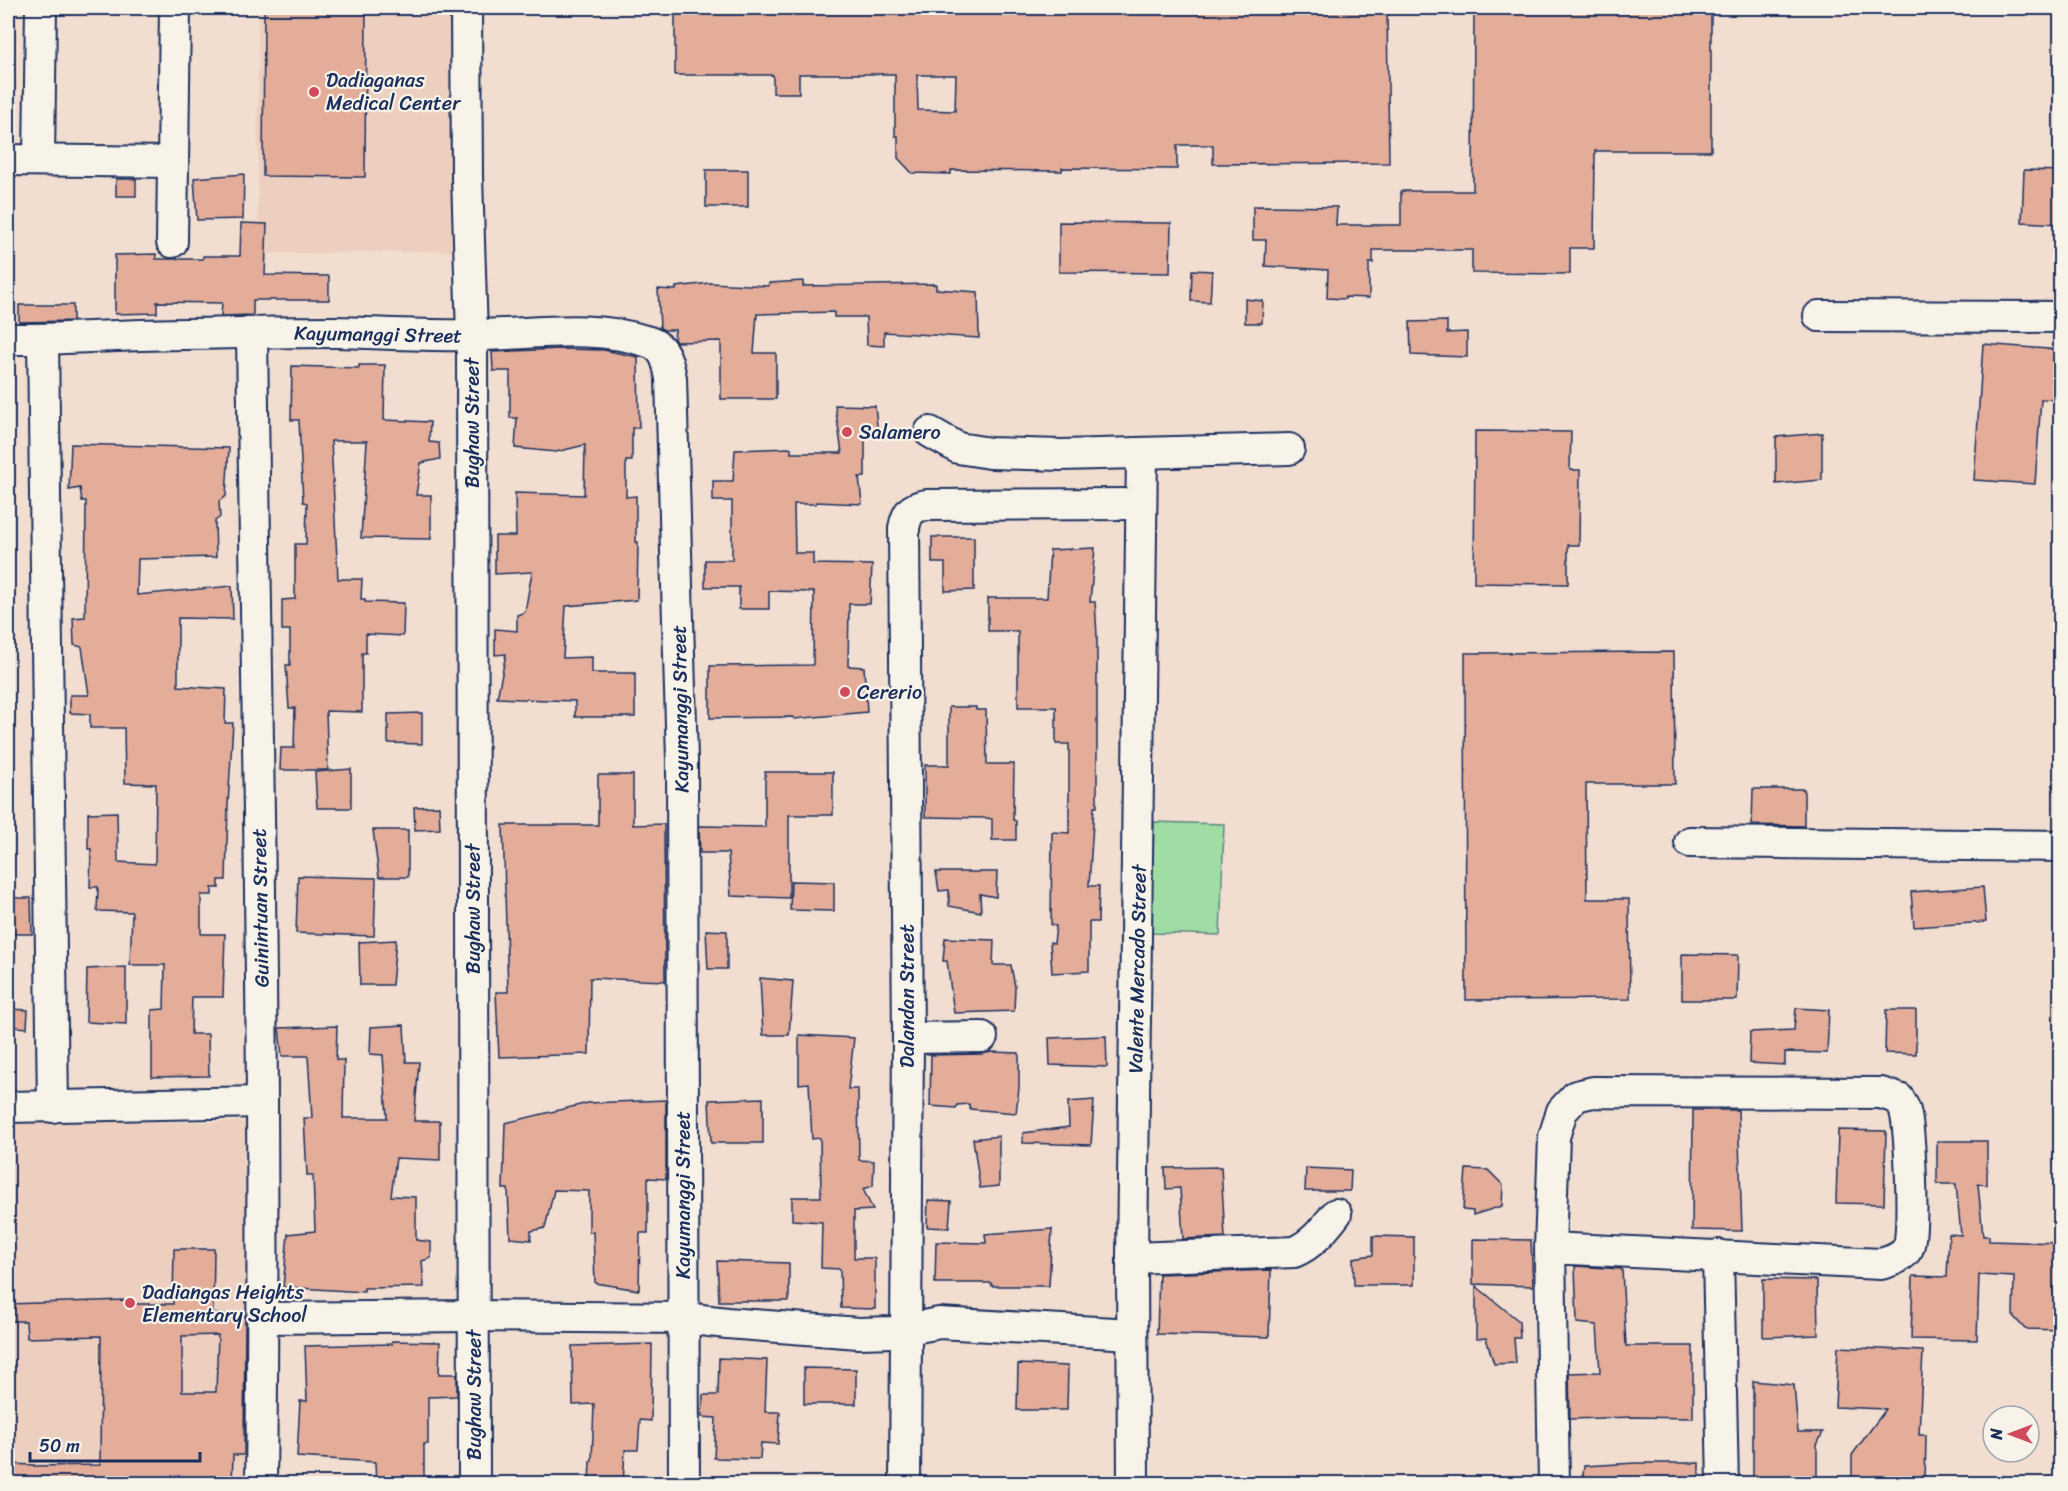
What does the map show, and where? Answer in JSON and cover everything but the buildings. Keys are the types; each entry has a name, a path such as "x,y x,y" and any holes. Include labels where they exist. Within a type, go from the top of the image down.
{"street":[{"path":"39,160 41,8"},
{"path":"172,242 175,8"},
{"name":"Bughaw Street","path":"466,8 467,177 472,335 474,1484"},
{"path":"8,160 173,162"},
{"path":"1819,316 2061,317"},
{"name":"Kayumanggi Street","path":"8,339 123,334 332,332 472,335 581,331 619,335 649,342 659,347 668,362 671,378 682,759 684,1484"},
{"name":"Guinintuan Street","path":"252,333 264,1318 261,1484"},
{"path":"43,339 53,1107"},
{"path":"930,432 958,448 990,453 1142,454 1289,449"},
{"name":"Valente Mercado Street","path":"1133,1484 1132,1258 1142,454"},
{"name":"Dalandan Street","path":"905,1484 908,1038 904,528 906,518 910,510 926,506 1141,504"},
{"path":"1690,842 2061,846"},
{"path":"908,1038 982,1037"},
{"path":"1550,1248 1881,1264 1898,1259 1908,1248 1911,1228 1908,1128 1905,1109 1899,1099 1870,1093 1593,1092 1576,1096 1562,1111 1554,1137 1550,1248 1554,1484"},
{"path":"8,1107 262,1102"},
{"path":"1132,1258 1294,1252 1319,1235 1336,1214"},
{"path":"1718,1255 1723,1484"},
{"path":"264,1318 474,1316 684,1318 859,1333 906,1330 939,1323 1132,1334"}],"shaded area":[{"path":"258,8 450,8 455,251 258,254"},
{"name":"Dadiangas Heights Elementary School","path":"8,1122 254,1122 252,1483 8,1484"}],"green space":[{"path":"1154,822 1224,824 1220,935 1151,933"}],"place":[{"name":"Dadiaganas Medical Center","path":"314,92"},
{"name":"Salamero","path":"847,432"},
{"name":"Cererio","path":"845,692"},
{"name":"Dadiangas Heights Elementary School","path":"130,1303"}]}
